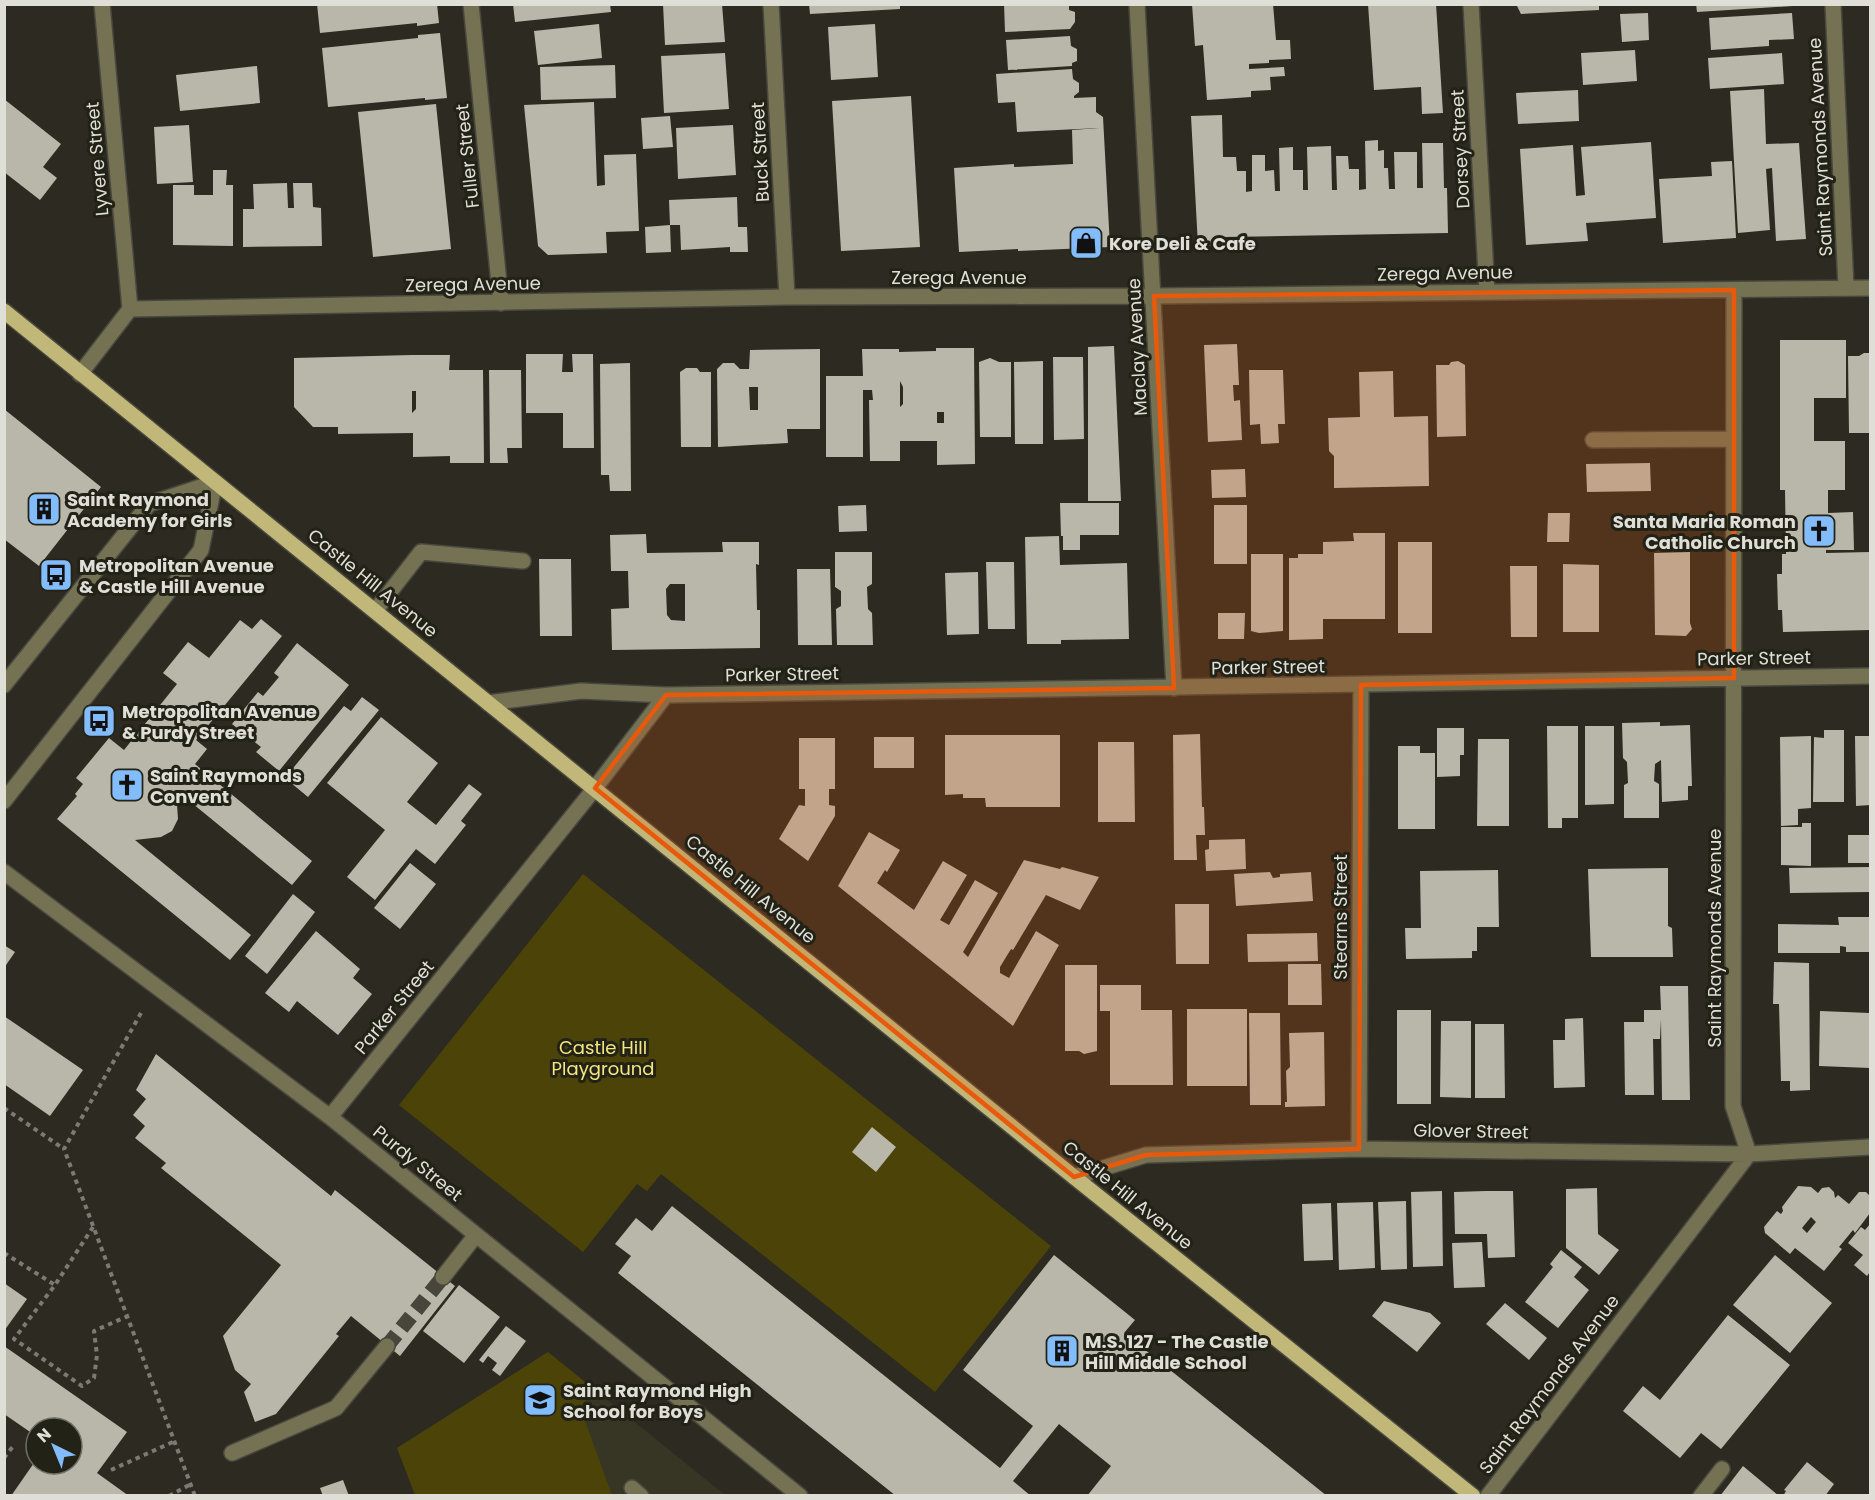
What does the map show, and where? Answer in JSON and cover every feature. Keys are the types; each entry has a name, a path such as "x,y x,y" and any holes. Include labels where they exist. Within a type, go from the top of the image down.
{"main road":[{"name":"Castle Hill Avenue","path":"4,311 1074,1177 1473,1496"}],"street":[{"name":"Lyvere Street","path":"102,4 130,309"},
{"name":"Fuller Street","path":"471,4 501,303"},
{"name":"Buck Street","path":"771,4 787,297"},
{"name":"Maclay Avenue","path":"1137,4 1174,688"},
{"name":"Dorsey Street","path":"1471,4 1487,292"},
{"name":"Saint Raymonds Avenue","path":"1833,4 1846,288"},
{"name":"Zerega Avenue","path":"130,309 787,297 1154,296 1870,288"},
{"name":"Saint Raymonds Avenue","path":"1488,1496 1749,1154 1733,1106 1734,290"},
{"path":"80,374 130,309"},
{"path":"1593,440 1734,439"},
{"path":"4,685 149,504 215,482"},
{"path":"4,801 201,550 215,482"},
{"path":"375,611 421,552 523,561"},
{"name":"Parker Street","path":"489,703 581,691 666,695 1870,676"},
{"name":"Stearns Street","path":"1359,1149 1361,685"},
{"name":"Parker Street","path":"330,1117 595,788 666,695"},
{"name":"Purdy Street","path":"4,872 330,1117 800,1496"},
{"name":"Glover Street","path":"1074,1177 1146,1155 1359,1149 1749,1154 1870,1147"},
{"path":"443,1276 476,1235"},
{"path":"232,1454 336,1408 387,1346"},
{"path":"1701,1496 1722,1469"}],"path":[{"path":"64,1149 141,1013"},
{"path":"4,1108 64,1149 195,1496"},
{"path":"94,1226 55,1285 14,1339 82,1386 94,1378 97,1355 94,1331 128,1316"},
{"path":"4,1253 55,1285"},
{"path":"111,1470 175,1441"},
{"path":"4,1458 14,1445"},
{"path":"169,1496 191,1484"}],"highlighted area":[{"path":"1734,290 1734,678 1361,685 1359,1149 1146,1155 1074,1177 595,788 666,695 1174,688 1154,296"}],"shaded area":[{"name":"Saint Raymond High School for Boys","path":"548,1352 725,1495 415,1495 397,1448"}],"green space":[{"name":"Castle Hill Playground","path":"583,874 1051,1246 935,1392 661,1174 647,1191 637,1184 583,1252 399,1105"},
{"name":"Saint Raymond High School for Boys","path":"548,1352 595,1390 580,1407 612,1495 415,1495 397,1448"}],"building":[{"path":"317,4 437,4 439,23 417,26 417,23 320,33"},
{"path":"513,4 610,4 611,12 515,22"},
{"path":"663,4 722,4 725,42 665,45"},
{"path":"809,4 900,4 900,9 810,14"},
{"path":"1004,4 1069,4 1069,10 1075,12 1075,22 1070,29 1005,32"},
{"path":"1192,4 1273,4 1276,40 1290,40 1291,59 1249,64 1249,69 1284,67 1285,76 1270,77 1271,90 1251,91 1251,97 1207,100 1203,45 1195,46"},
{"path":"1368,4 1436,4 1443,113 1422,114 1421,87 1374,90"},
{"path":"1516,4 1599,4 1599,10 1521,14"},
{"path":"1696,4 1792,4 1793,6 1697,12"},
{"path":"1648,13 1649,40 1622,42 1620,14"},
{"path":"1792,13 1794,39 1769,40 1769,46 1711,50 1709,18"},
{"path":"599,24 602,58 538,65 534,31"},
{"path":"875,24 878,77 831,80 828,27"},
{"path":"440,33 447,98 328,107 322,48 418,38 418,35"},
{"path":"1070,36 1071,46 1077,49 1077,61 1072,63 1072,66 1008,70 1006,40"},
{"path":"1635,50 1637,81 1583,85 1581,53"},
{"path":"725,53 729,109 664,113 661,56"},
{"path":"1782,53 1784,84 1710,89 1708,58"},
{"path":"615,65 616,98 541,100 540,67"},
{"path":"257,66 260,103 180,111 176,75"},
{"path":"1072,69 1073,79 1079,83 1079,92 1074,98 1096,97 1096,112 1103,117 1110,247 959,252 954,168 1014,164 1014,167 1073,164 1072,130 1099,128 1017,132 1015,102 998,103 996,74"},
{"path":"1764,89 1766,144 1799,143 1806,239 1776,241 1772,168 1766,169 1770,230 1738,233 1730,91"},
{"path":"1578,90 1579,121 1518,124 1516,93"},
{"path":"911,96 920,247 841,251 832,101"},
{"path":"4,99 61,144 43,167 57,178 40,200 4,172"},
{"path":"594,102 597,186 605,185 604,155 636,154 639,231 606,232 607,253 548,255 538,246 524,105"},
{"path":"436,104 451,249 373,257 358,112"},
{"path":"1222,115 1223,157 1236,157 1237,171 1246,171 1246,192 1252,191 1252,155 1265,155 1265,171 1274,170 1275,191 1280,191 1279,148 1293,147 1293,170 1303,170 1303,190 1308,190 1307,147 1331,146 1332,190 1337,190 1336,156 1348,156 1349,169 1359,169 1359,190 1366,189 1365,141 1378,140 1378,151 1384,150 1384,168 1388,168 1389,189 1395,189 1394,152 1417,152 1417,188 1423,188 1422,143 1443,143 1448,233 1224,237 1224,245 1198,246 1191,116"},
{"path":"670,116 673,147 643,149 641,118"},
{"path":"189,125 193,182 157,184 154,127"},
{"path":"733,125 736,175 678,179 676,128"},
{"path":"1651,142 1656,218 1586,223 1588,241 1526,245 1520,149 1573,145 1576,196 1585,195 1581,147"},
{"path":"1732,161 1736,238 1663,243 1659,179 1712,176 1711,162"},
{"path":"213,170 227,170 226,185 233,185 233,246 173,245 173,185 194,185 194,195 213,195"},
{"path":"287,183 288,208 294,208 293,183 312,183 313,207 321,208 322,246 243,247 243,209 254,209 253,184"},
{"path":"737,197 738,227 747,227 748,252 730,252 730,247 681,250 680,225 670,225 669,200"},
{"path":"670,225 671,252 646,253 645,227"},
{"path":"1780,340 1846,340 1846,398 1814,398 1814,441 1845,441 1845,490 1828,490 1828,513 1853,512 1854,550 1826,550 1826,553 1870,552 1870,630 1783,632 1782,610 1778,610 1777,574 1782,574 1782,554 1786,554 1785,490 1780,490"},
{"path":"1237,344 1239,385 1233,385 1234,401 1240,400 1242,440 1208,442 1204,345"},
{"path":"1114,346 1121,501 1088,501 1088,347"},
{"path":"936,348 974,348 975,464 937,465 937,441 900,441 900,461 870,461 869,400 873,400 872,390 863,390 863,457 826,457 826,376 863,376 862,349 899,349 899,352 936,351","holes":["900,381 903,387 903,404 900,407","937,412 944,412 944,423 937,423"]},
{"path":"820,349 820,429 787,429 788,443 718,447 717,369 723,363 734,363 740,369 749,369 750,350","holes":["749,387 758,387 758,410 750,410"]},
{"path":"1870,353 1870,433 1849,433 1848,356 1859,356"},
{"path":"526,354 563,354 562,372 573,372 572,354 593,354 594,448 563,448 563,413 526,413"},
{"path":"450,355 449,370 483,370 484,463 450,463 450,456 413,457 413,433 338,434 338,427 313,427 294,407 294,358","holes":["412,391 416,391 416,409 412,413"]},
{"path":"1053,357 1083,357 1084,439 1054,440"},
{"path":"990,358 999,362 1011,362 1011,437 980,437 979,362"},
{"path":"1043,361 1043,444 1015,444 1014,362"},
{"path":"1458,361 1465,365 1466,436 1437,437 1436,365 1449,365 1451,362"},
{"path":"630,363 631,491 610,491 609,475 601,475 600,364"},
{"path":"686,368 711,372 711,447 681,447 680,372"},
{"path":"489,370 521,370 522,448 507,448 508,463 490,463"},
{"path":"1249,370 1283,370 1285,424 1278,424 1279,443 1261,444 1260,424 1250,425"},
{"path":"1393,371 1394,417 1428,416 1429,486 1334,488 1334,456 1329,451 1328,418 1360,417 1359,372"},
{"name":"Saint Raymond Academy for Girls","path":"4,409 101,487 39,566 4,539"},
{"path":"1650,463 1651,491 1587,492 1586,464"},
{"path":"1245,469 1246,497 1212,498 1211,470"},
{"path":"1060,503 1119,503 1119,535 1080,535 1080,550 1063,550"},
{"path":"866,505 867,531 839,532 838,506"},
{"path":"1214,505 1247,505 1247,564 1214,564"},
{"path":"1548,513 1570,513 1569,542 1547,542"},
{"path":"1353,533 1385,533 1385,619 1323,619 1323,639 1289,640 1289,558 1298,558 1298,554 1323,554 1323,542 1354,541"},
{"path":"646,534 647,553 723,552 722,542 759,542 759,565 756,564 757,610 760,610 760,648 612,650 611,609 629,608 628,571 611,571 610,535","holes":["670,584 685,584 685,621 671,620 667,615 666,589"]},
{"path":"1059,536 1060,565 1127,563 1129,639 1061,640 1061,644 1027,644 1025,537"},
{"path":"1398,542 1432,542 1432,633 1398,633"},
{"path":"835,552 872,552 872,584 867,587 868,609 872,613 873,645 837,645 836,609 841,606 841,591 835,587"},
{"path":"1690,552 1690,623 1692,629 1686,636 1655,635 1654,553"},
{"path":"1251,554 1283,554 1283,631 1259,633 1251,631"},
{"path":"539,559 571,559 572,636 540,636"},
{"path":"986,562 1014,562 1015,629 988,629"},
{"path":"1563,564 1599,565 1599,632 1563,632"},
{"path":"1510,566 1537,566 1537,637 1511,637"},
{"path":"797,569 830,569 832,645 798,645"},
{"path":"978,572 979,634 947,635 945,573"},
{"path":"1218,613 1245,613 1244,639 1218,639"},
{"path":"261,619 282,636 196,740 207,749 195,764 312,861 292,885 176,790 178,819 172,831 161,837 135,840 251,935 230,960 57,819 77,796 75,794 83,784 76,778 109,738 124,750 177,684 163,673 188,642 209,658 240,620 252,629"},
{"path":"297,643 349,685 279,771 256,752 261,747 232,724 258,692 263,696 279,677 274,673"},
{"path":"362,697 379,710 308,797 285,778 344,706 351,711"},
{"path":"381,717 438,763 407,802 436,825 469,784 482,794 461,821 466,825 435,864 416,849 375,900 347,877 385,830 327,783"},
{"path":"1660,722 1660,726 1690,725 1692,786 1688,786 1688,800 1662,802 1661,760 1655,764 1654,781 1659,784 1659,818 1624,818 1624,785 1628,783 1627,762 1623,758 1622,723"},
{"path":"1547,726 1578,726 1578,818 1562,818 1562,828 1548,828"},
{"path":"1585,726 1614,726 1614,804 1585,805"},
{"path":"1437,728 1464,728 1464,755 1460,755 1460,776 1437,777"},
{"path":"1824,730 1844,730 1844,802 1813,802 1814,737 1824,738"},
{"path":"1200,734 1205,835 1196,835 1197,860 1174,860 1173,735"},
{"path":"945,735 1060,735 1060,807 986,807 985,798 963,798 963,794 945,795"},
{"path":"1811,736 1811,808 1798,809 1798,825 1781,826 1780,737"},
{"path":"1855,736 1870,736 1870,805 1856,806"},
{"path":"874,737 914,737 914,768 874,768"},
{"path":"799,738 835,738 835,789 829,789 829,805 835,806 835,816 808,861 779,839 799,805 805,806 805,789 799,789"},
{"path":"1478,739 1509,739 1509,826 1477,826"},
{"path":"1098,742 1134,742 1135,822 1098,822"},
{"path":"1398,746 1420,746 1420,753 1435,753 1435,829 1398,829"},
{"path":"1802,823 1811,823 1811,866 1781,865 1781,827 1802,827"},
{"path":"869,832 900,850 887,872 885,870 877,883 914,910 943,861 967,875 940,920 949,925 975,880 998,893 963,952 968,957 1024,860 1099,877 1080,910 1046,895 1013,950 1011,949 1000,967 1000,973 1009,978 1036,931 1059,945 1013,1026 838,886"},
{"path":"1848,835 1870,835 1870,863 1848,863"},
{"path":"1245,839 1246,869 1206,871 1205,850 1209,849 1209,840"},
{"path":"410,863 436,884 400,929 374,908"},
{"path":"1870,867 1870,892 1790,893 1789,868"},
{"path":"1668,868 1668,926 1672,928 1673,957 1591,957 1588,869"},
{"path":"1498,870 1499,927 1477,927 1477,951 1472,951 1472,958 1406,959 1405,928 1421,928 1420,871"},
{"path":"1270,872 1273,878 1280,877 1280,874 1311,872 1313,901 1236,906 1234,874"},
{"path":"293,894 315,912 267,974 245,956"},
{"path":"1175,904 1209,904 1209,964 1176,964"},
{"path":"1838,917 1870,917 1870,952 1846,952 1846,947 1840,946 1840,953 1778,953 1778,924 1839,925"},
{"path":"316,931 360,969 353,978 372,994 338,1035 297,1001 289,1012 265,993"},
{"path":"1317,933 1318,961 1248,962 1247,934"},
{"path":"4,945 15,952 4,968"},
{"path":"1774,962 1809,963 1810,1090 1790,1091 1790,1081 1781,1081 1779,1004 1773,1004"},
{"path":"1288,964 1321,964 1322,1005 1288,1005"},
{"path":"1065,965 1097,965 1097,1051 1084,1054 1079,1051 1065,1051"},
{"path":"1100,985 1141,985 1141,1010 1172,1010 1173,1085 1110,1085 1110,1011 1100,1011"},
{"path":"1660,986 1688,986 1690,1100 1662,1100 1661,1019 1660,1039 1653,1039 1654,1095 1625,1095 1624,1022 1644,1022 1644,1010 1661,1010"},
{"path":"1187,1009 1247,1009 1247,1086 1187,1086"},
{"path":"1397,1010 1431,1010 1431,1104 1397,1104"},
{"path":"1820,1011 1870,1013 1870,1068 1819,1066"},
{"path":"1249,1013 1280,1013 1281,1105 1250,1105"},
{"path":"4,1016 83,1070 50,1116 4,1084"},
{"path":"1583,1018 1585,1087 1554,1088 1553,1040 1565,1040 1565,1019"},
{"path":"1441,1021 1471,1021 1471,1098 1440,1097"},
{"path":"1475,1024 1504,1024 1505,1098 1475,1098"},
{"path":"1324,1032 1325,1106 1285,1107 1285,1102 1287,1102 1286,1071 1290,1067 1289,1033"},
{"path":"156,1054 331,1196 335,1190 455,1286 400,1356 351,1316 336,1334 339,1336 276,1414 255,1422 244,1392 251,1384 235,1370 223,1336 281,1265 161,1168 166,1163 135,1138 145,1126 133,1115 146,1099 136,1090"},
{"path":"872,1127 896,1147 876,1172 852,1152"},
{"path":"1798,1186 1811,1187 1818,1193 1822,1188 1829,1187 1834,1192 1835,1198 1838,1195 1849,1204 1859,1192 1866,1192 1870,1196 1870,1213 1855,1233 1853,1230 1839,1247 1842,1249 1824,1271 1795,1248 1790,1254 1765,1233 1764,1227 1777,1211 1781,1214 1782,1207","holes":["1811,1217 1816,1222 1807,1233 1802,1228"]},
{"path":"1597,1188 1598,1234 1619,1250 1599,1275 1566,1248 1566,1189"},
{"path":"1442,1191 1443,1266 1413,1267 1411,1192"},
{"path":"1513,1191 1515,1257 1488,1258 1487,1234 1455,1234 1454,1192"},
{"path":"1406,1201 1407,1269 1381,1270 1378,1202"},
{"path":"1373,1202 1375,1268 1339,1270 1337,1203"},
{"path":"1331,1203 1333,1260 1304,1261 1302,1204"},
{"name":"M.S. 127 - The Castle Hill Middle School","path":"672,1206 1000,1468 1033,1426 963,1370 1054,1255 1135,1320 1124,1333 1327,1496 1087,1496 1111,1466 1059,1424 1013,1481 1031,1496 896,1496 618,1273 631,1256 615,1244 636,1218 652,1231"},
{"path":"1870,1224 1870,1272 1867,1276 1854,1265 1863,1255 1848,1243 1861,1227 1865,1230"},
{"path":"1482,1242 1485,1287 1454,1288 1452,1243"},
{"path":"1561,1250 1582,1267 1574,1277 1589,1290 1558,1328 1525,1302 1553,1267 1550,1264"},
{"path":"1775,1255 1832,1303 1790,1353 1733,1305"},
{"path":"4,1283 27,1299 4,1331"},
{"path":"459,1285 500,1317 464,1363 423,1331"},
{"path":"1384,1301 1430,1313 1441,1323 1417,1352 1372,1316"},
{"path":"1505,1303 1547,1338 1529,1360 1486,1324"},
{"path":"1728,1315 1790,1365 1721,1449 1701,1433 1680,1458 1623,1411 1643,1386 1660,1400"},
{"path":"506,1326 526,1341 500,1376 492,1370 497,1363 488,1356 483,1363 479,1360"},
{"path":"4,1346 127,1432 97,1473 129,1496 11,1496 25,1476 84,1476 84,1416 24,1416 24,1428 4,1414"},
{"path":"1807,1462 1834,1484 1825,1496 1783,1496 1786,1491 1784,1490"},
{"path":"1743,1466 1779,1496 1720,1496"},
{"path":"343,1480 349,1496 323,1496 320,1488"}],"tunnel":[{"path":"387,1346 443,1277"}],"place":[{"name":"Kore Deli & Cafe","path":"1086,243"},
{"name":"Saint Raymond Academy for Girls","path":"44,509"},
{"name":"Santa Maria Roman Catholic Church","path":"1819,531"},
{"name":"Metropolitan Avenue & Castle Hill Avenue","path":"56,575"},
{"name":"Metropolitan Avenue & Purdy Street","path":"99,721"},
{"name":"Saint Raymonds Convent","path":"127,785"},
{"name":"M.S. 127 - The Castle Hill Middle School","path":"1062,1351"},
{"name":"Saint Raymond High School for Boys","path":"540,1400"}]}
